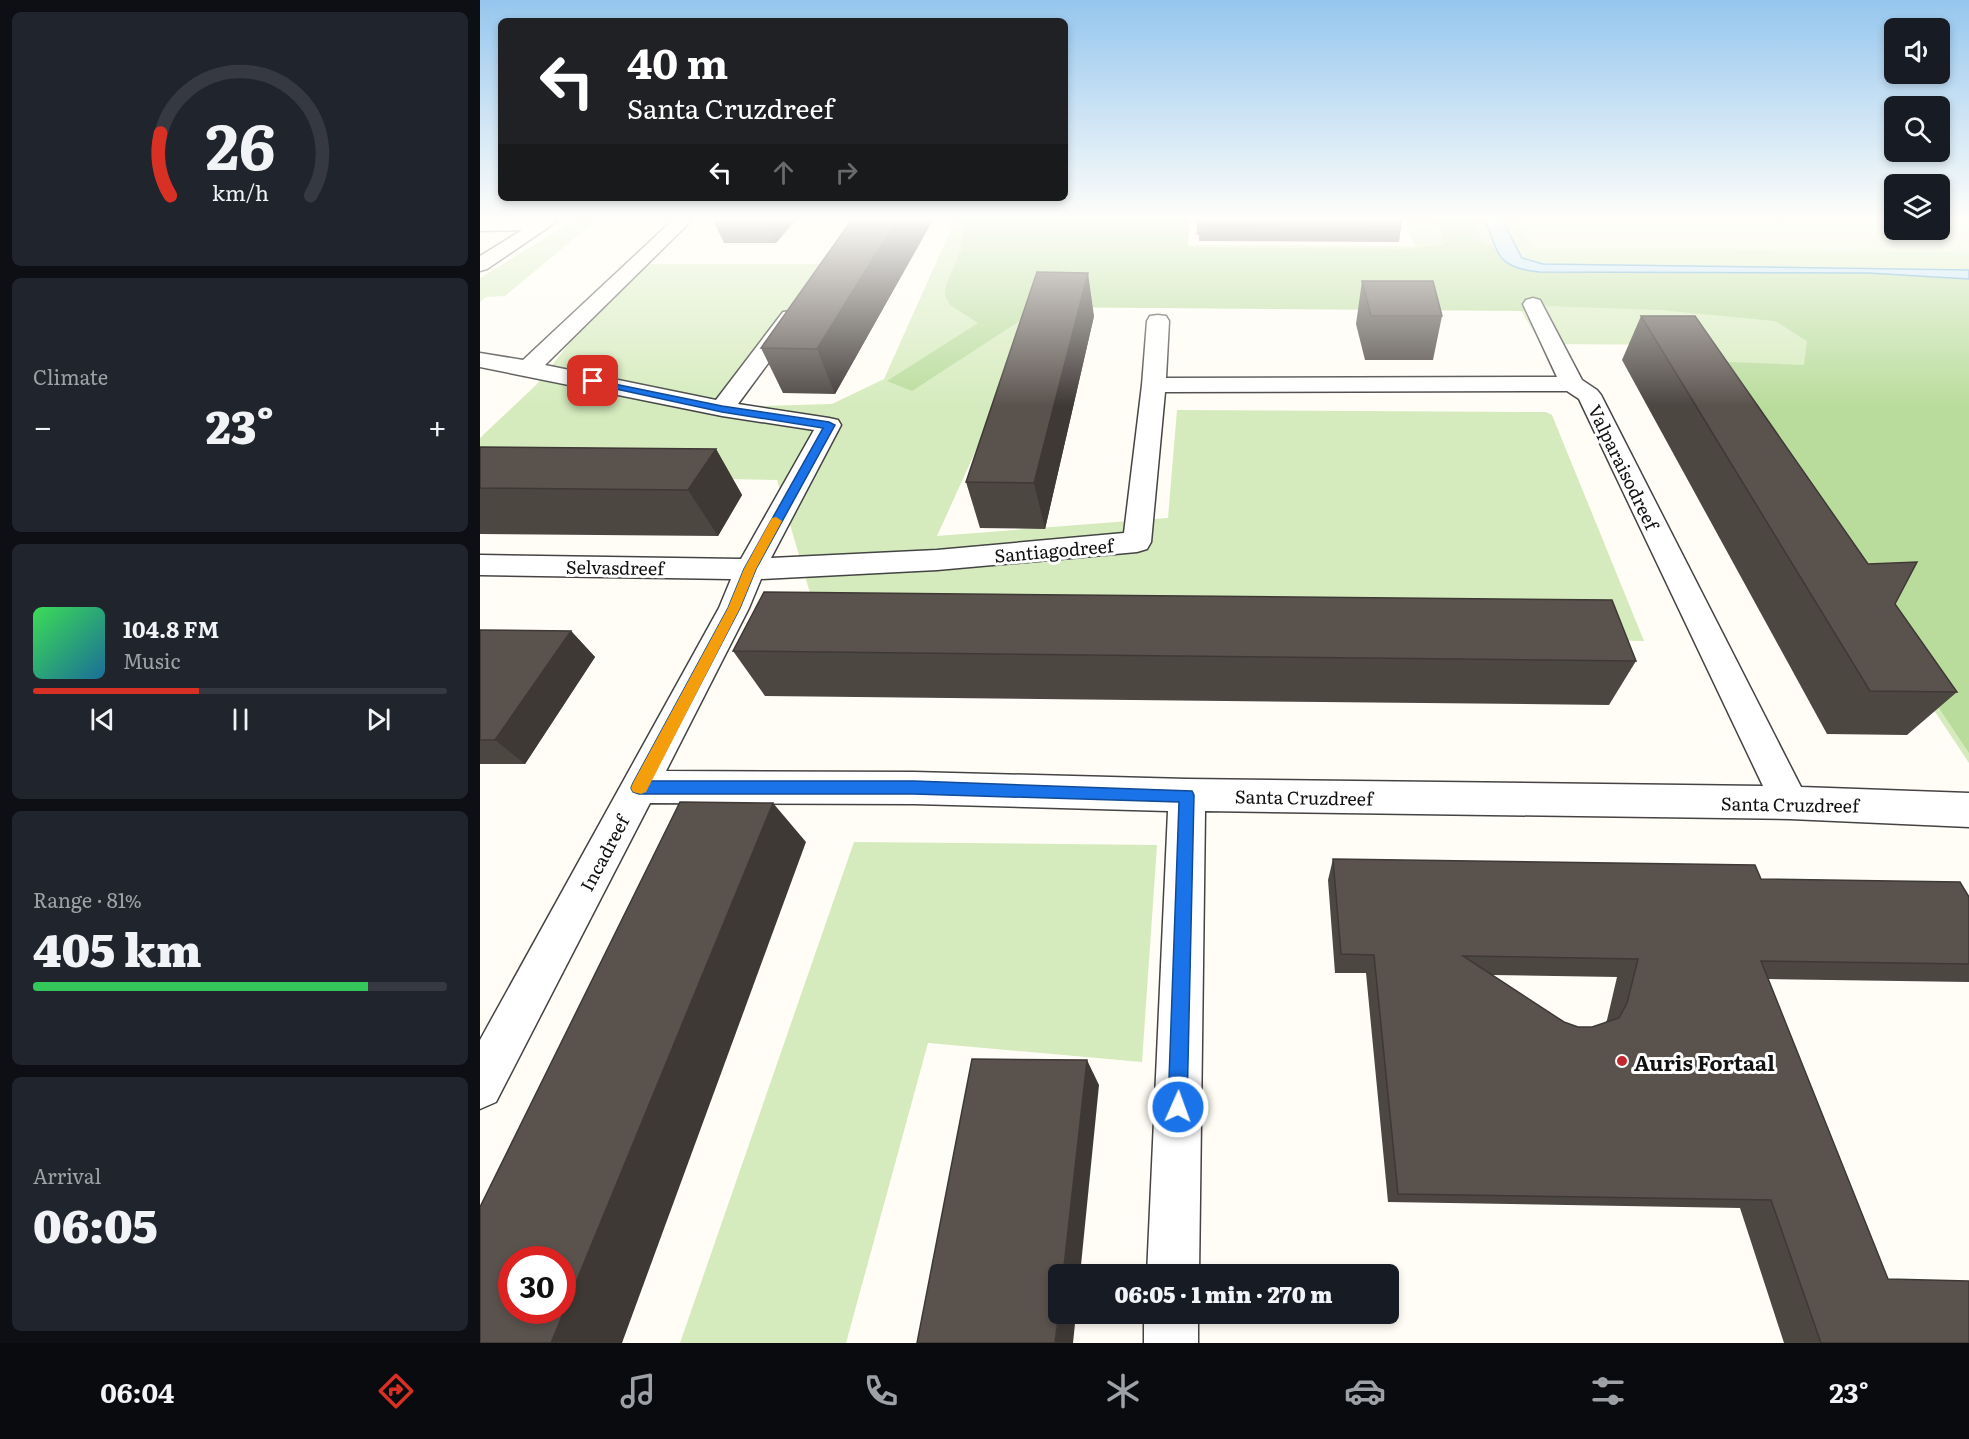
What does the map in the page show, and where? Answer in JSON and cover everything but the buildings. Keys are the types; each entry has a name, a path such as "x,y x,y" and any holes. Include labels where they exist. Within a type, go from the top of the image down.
{"street":[{"path":"528,368 619,281"},
{"path":"722,409 800,304"},
{"path":"1154,385 1572,384 1533,304"},
{"name":"Santiagodreef","path":"750,569 937,560 1137,542 1154,385 1158,321"},
{"name":"Incadreef","path":"480,360 722,409 829,425 750,569 734,608 480,1086"},
{"name":"Valparaisodreef","path":"1572,384 1589,395 1790,803"},
{"name":"Selvasdreef","path":"480,565 750,569"},
{"name":"Santa Cruzdreef","path":"639,788 914,788 1187,795 1790,803 1969,810"},
{"path":"1173,1264 1187,795"},
{"path":"1171,1343 1172,1324"}],"green space":[{"path":"480,281 523,281 505,296 486,297 480,302"},
{"path":"619,281 815,281 720,407 832,404 884,379 928,281 1969,281 1969,763 1692,345 1541,344 1520,309 1041,307 937,536 1168,518 1177,410 1546,412 1552,415 1644,641 1588,640 810,593 777,480 480,474 480,438 537,384"},
{"path":"948,281 1969,281 1969,753 1707,361 1804,365 1807,341 1775,321 1660,310 1548,306 1521,300 1525,311 1041,307 912,391 887,381 978,323 950,305 945,295"},
{"path":"854,842 1157,845 1142,1062 928,1043 846,1343 680,1343"}],"slow traffic":[{"path":"641,788 639,788 734,608 750,569 776,521"}],"place":[{"name":"Auris Fortaal","path":"1622,1061"}],"route":[{"path":"593,381 722,409 829,425 750,569 734,608 639,788 914,788 1187,795 1178,1107"}]}
